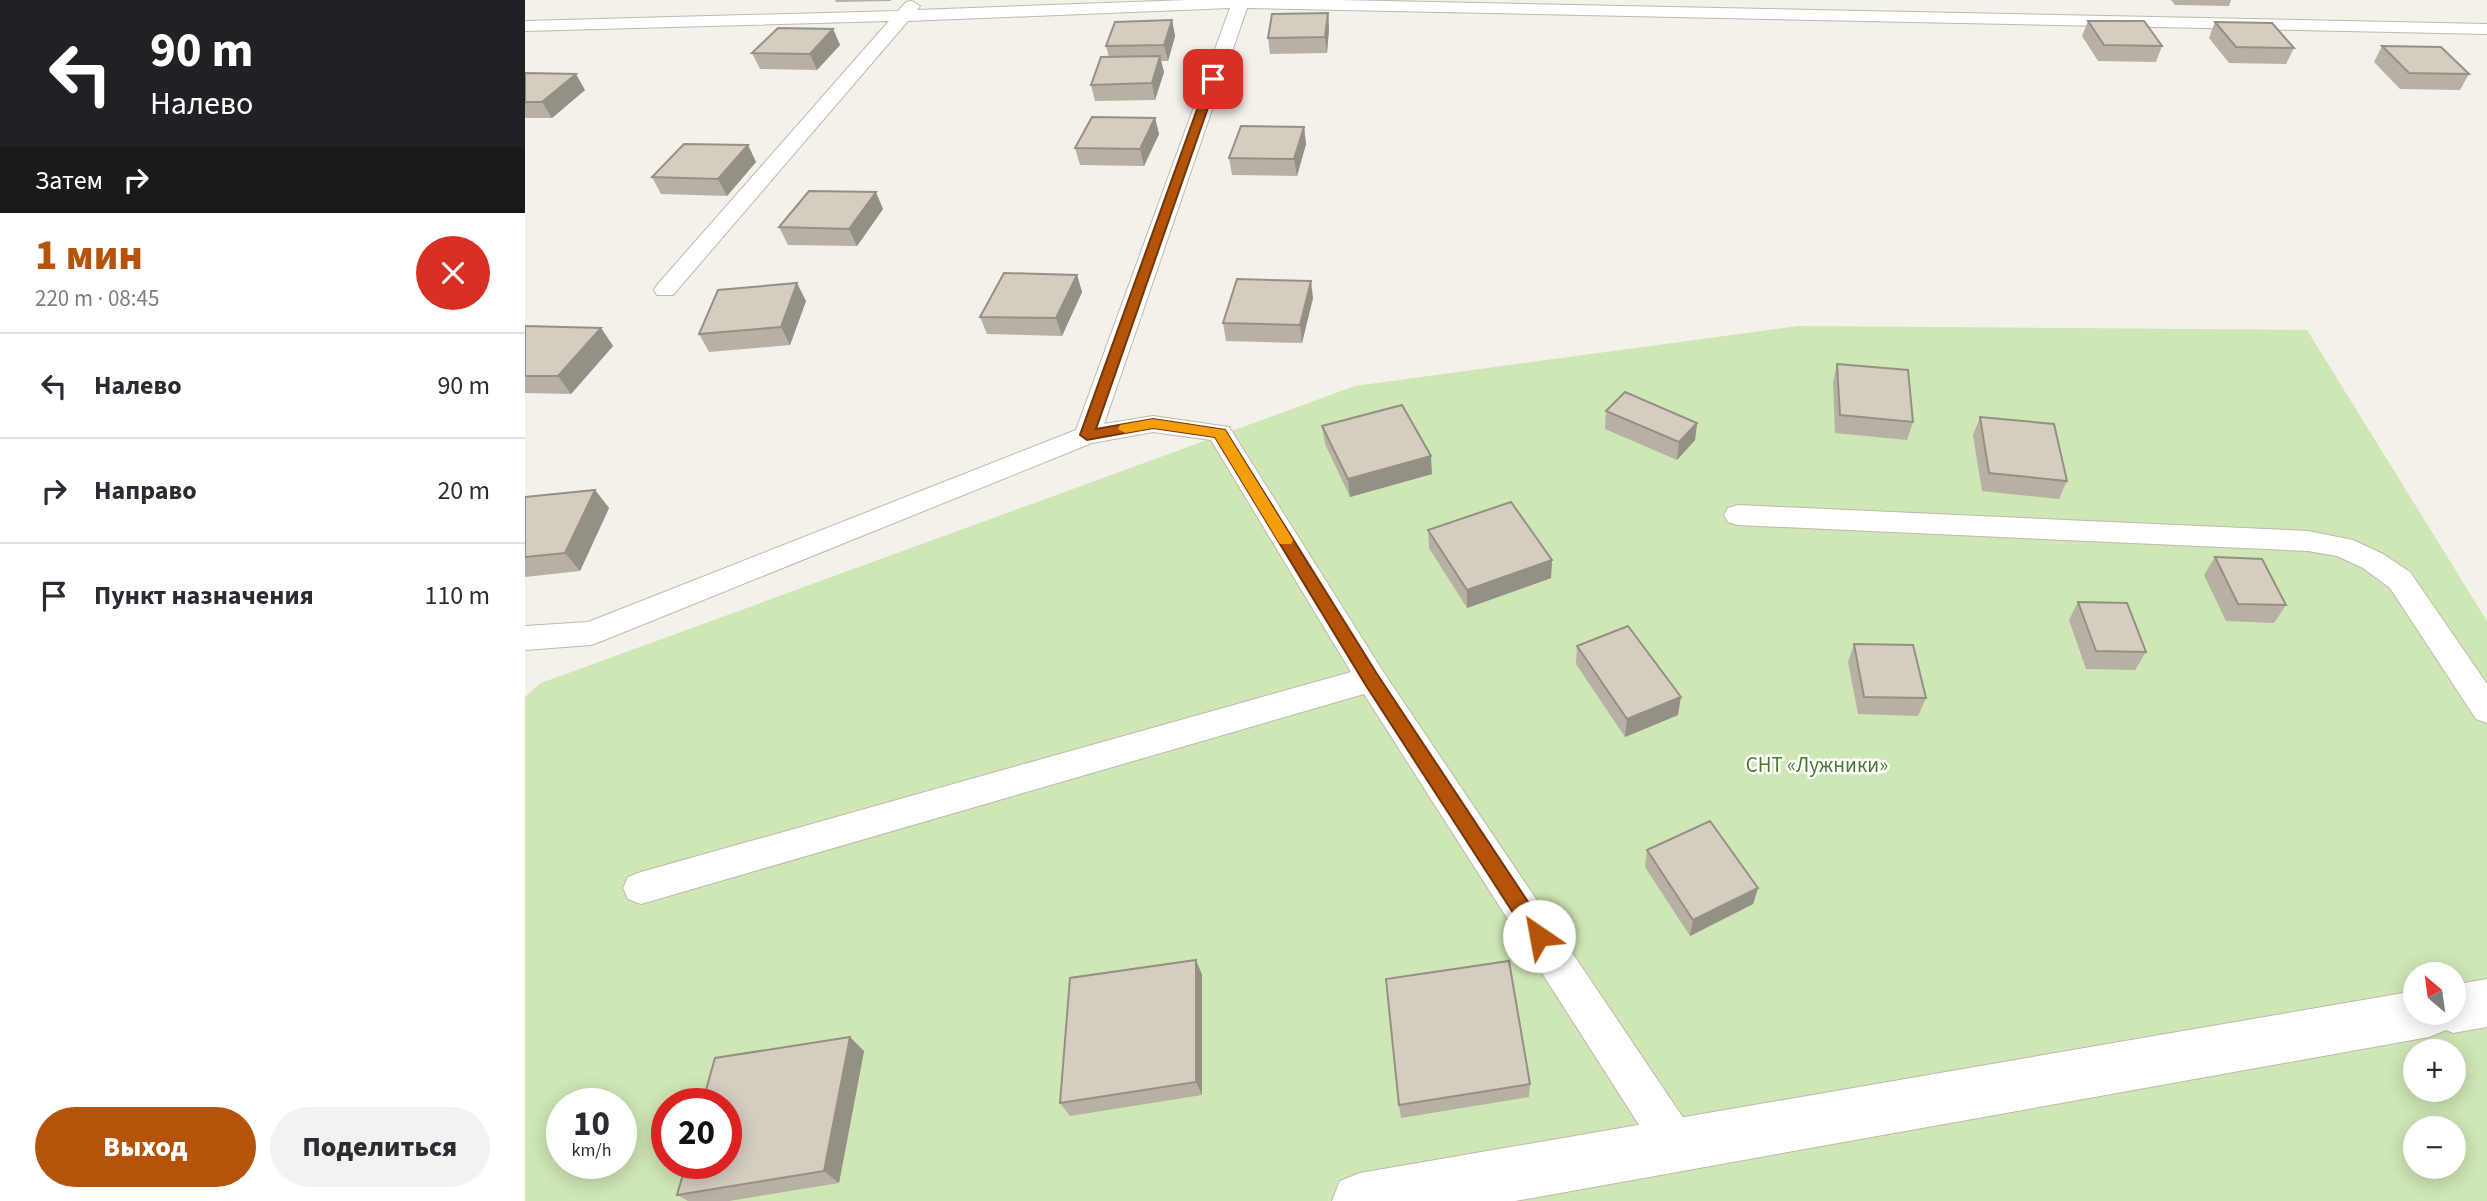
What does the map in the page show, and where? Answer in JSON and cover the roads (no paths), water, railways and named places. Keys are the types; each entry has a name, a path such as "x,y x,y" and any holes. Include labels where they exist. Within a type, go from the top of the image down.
{"street":[{"path":"2466,1007 2487,1003"},
{"path":"1360,1201 1513,1188 1677,1146 2403,1017"}],"lane":[{"path":"665,290 917,0"},
{"path":"1087,435 1241,1"},
{"path":"525,26 904,16 1241,1 2487,29"},
{"path":"525,638 591,633 1087,435 1153,424 1220,433 1371,679 1677,1146"},
{"path":"1738,515 2308,541 2343,547 2373,561 2400,580 2487,710"},
{"path":"641,888 1371,679"}],"park label":[{"name":"СНТ «Лужники»","path":"1817,765"}]}
